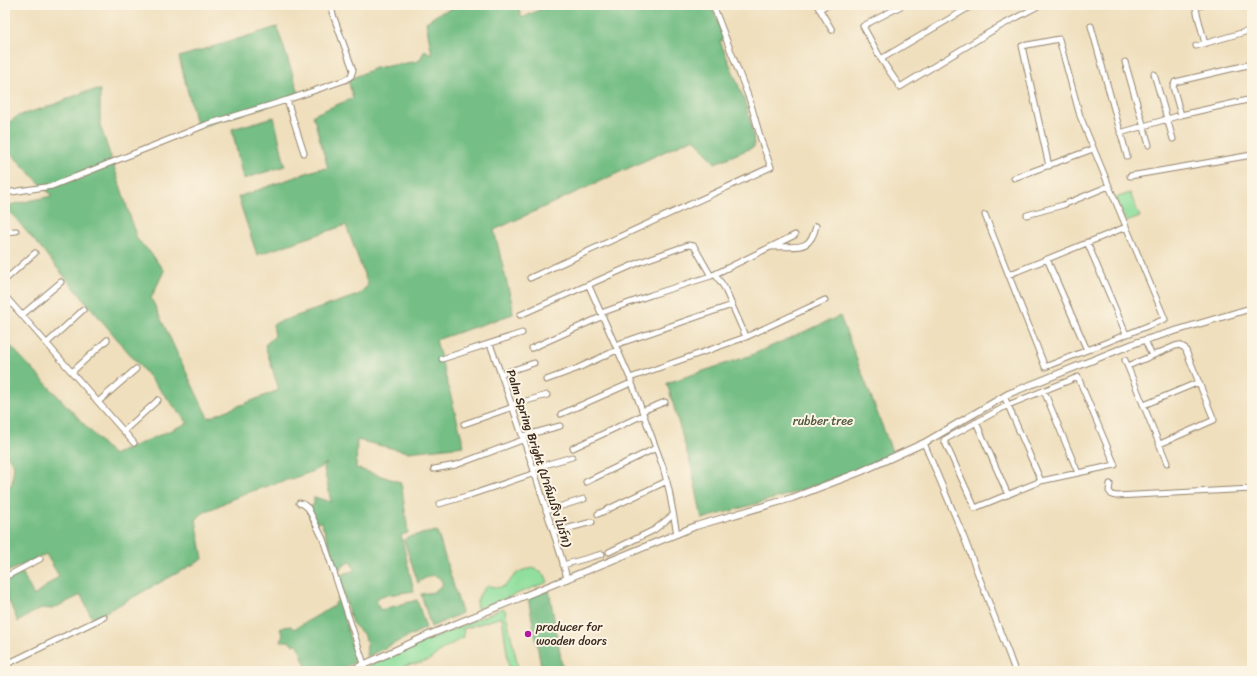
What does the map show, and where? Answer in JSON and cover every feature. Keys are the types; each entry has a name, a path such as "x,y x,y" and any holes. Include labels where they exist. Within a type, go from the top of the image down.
{"street":[{"path":"5,193 52,186 208,124 287,100 345,80 351,76 353,70 332,12 334,5"},
{"path":"530,278 771,167 762,143 750,101 713,5"},
{"path":"828,5 818,7 832,30"},
{"path":"903,5 863,26 881,59 900,87 995,29 1040,5"},
{"path":"881,59 973,5"},
{"path":"1203,5 1195,6 1205,44"},
{"path":"1091,26 1127,156"},
{"path":"1196,46 1252,30"},
{"path":"985,216 1045,367 1165,319 1108,186 1080,116 1059,39 1022,46 1049,166"},
{"path":"1125,62 1149,145"},
{"path":"1181,115 1173,87 1175,82 1252,64"},
{"path":"1154,74 1173,139"},
{"path":"1120,133 1181,115 1252,98"},
{"path":"287,100 304,153"},
{"path":"1014,178 1093,149"},
{"path":"1130,176 1252,155"},
{"path":"1028,215 1063,205 1108,186"},
{"path":"768,248 796,247 807,244 814,236 816,226"},
{"path":"1008,275 1126,227"},
{"path":"5,232 16,231"},
{"path":"532,348 602,315 651,295 713,275 795,235"},
{"path":"1087,242 1126,334"},
{"path":"520,315 589,286 640,262 690,244 694,246 713,275 724,287 746,336"},
{"path":"5,280 35,253"},
{"path":"1047,258 1087,350"},
{"path":"22,315 61,282"},
{"path":"589,286 630,381 656,448 667,481 677,534"},
{"path":"5,296 134,443"},
{"path":"561,414 630,381 746,336 825,300"},
{"path":"546,380 576,369 616,348 732,305"},
{"path":"350,671 505,603 567,580 696,526 792,498 860,472 924,443 1004,396 1145,340 1252,308"},
{"path":"46,343 83,310"},
{"path":"442,359 522,333"},
{"path":"72,372 107,340"},
{"path":"1145,340 1152,356"},
{"name":"Palm Spring Bright (ปาล์มปริง ไบร์ท)","path":"490,344 535,470 567,580"},
{"path":"1128,366 1175,346 1182,346 1185,348 1199,382 1214,420 1160,444"},
{"path":"1125,360 1167,463"},
{"path":"501,374 534,363"},
{"path":"98,402 136,369"},
{"path":"1078,377 1115,465 1041,481 975,508 944,440 1008,405 1078,377"},
{"path":"1144,405 1199,382"},
{"path":"1044,391 1078,473"},
{"path":"464,424 547,395"},
{"path":"1004,396 1041,481"},
{"path":"124,431 158,400"},
{"path":"573,448 665,402"},
{"path":"976,422 1008,495"},
{"path":"434,469 456,464 560,426"},
{"path":"924,443 961,530 1015,671"},
{"path":"586,482 656,448"},
{"path":"439,504 470,495 572,457"},
{"path":"598,514 667,481"},
{"path":"1110,484 1109,491 1112,495 1116,496 1252,489"},
{"path":"546,511 584,499"},
{"path":"299,503 308,508 323,538 364,664"},
{"path":"609,552 654,530 673,515"},
{"path":"554,532 592,522"},
{"path":"563,565 602,554"},
{"path":"5,577 40,559"},
{"path":"5,665 104,617"}],"green space":[{"path":"463,5 517,5 522,18 549,5 711,5 725,39 720,41 750,120 754,147 715,163 694,138 494,230 512,304 513,314 436,340 464,446 408,452 357,440 356,468 400,482 408,533 401,535 414,591 381,596 376,600 380,610 417,600 426,628 366,657 367,644 365,636 352,623 338,576 355,570 350,561 338,570 321,521 313,525 306,508 314,505 314,497 331,502 324,468 327,463 303,475 238,496 202,514 196,520 203,559 104,613 92,618 81,595 52,609 44,608 30,614 18,622 9,601 5,601 5,579 21,570 34,596 59,576 46,554 5,573 5,489 12,484 14,465 5,453 5,340 113,455 188,423 5,206 52,196 5,147 5,125 18,116 56,104 84,92 100,90 100,125 137,239 149,251 164,271 151,298 208,418 279,390 265,345 275,336 273,324 358,295 368,285 346,225 257,255 238,197 318,169 328,168 313,115 353,98 348,80 375,68 419,61 425,50 432,55 426,22 440,13"},
{"path":"277,27 300,96 197,128 179,57"},
{"path":"274,117 285,166 243,179 232,129"},
{"path":"1130,193 1140,217 1126,222 1116,198"},
{"name":"rubber tree","path":"840,316 893,454 841,476 787,495 702,519 692,469 667,383 749,356"},
{"path":"437,531 462,613 431,627 421,594 434,592 443,584 438,577 435,576 425,578 418,583 404,540 407,537"},
{"path":"534,568 545,575 548,582 477,609 478,599 488,585 495,587 504,586 521,571"},
{"path":"549,590 563,671 541,671 528,598"},
{"path":"339,597 356,662 337,671 304,671 303,668 306,667 298,644 294,645 288,641 280,641 283,636 280,629 291,626 294,629 334,606"},
{"path":"503,608 505,610 519,671 514,671 513,668 509,667 502,617 463,629 464,637 424,662 406,665 399,671 357,671"}],"place":[{"name":"producer for wooden doors","path":"528,634"}]}
